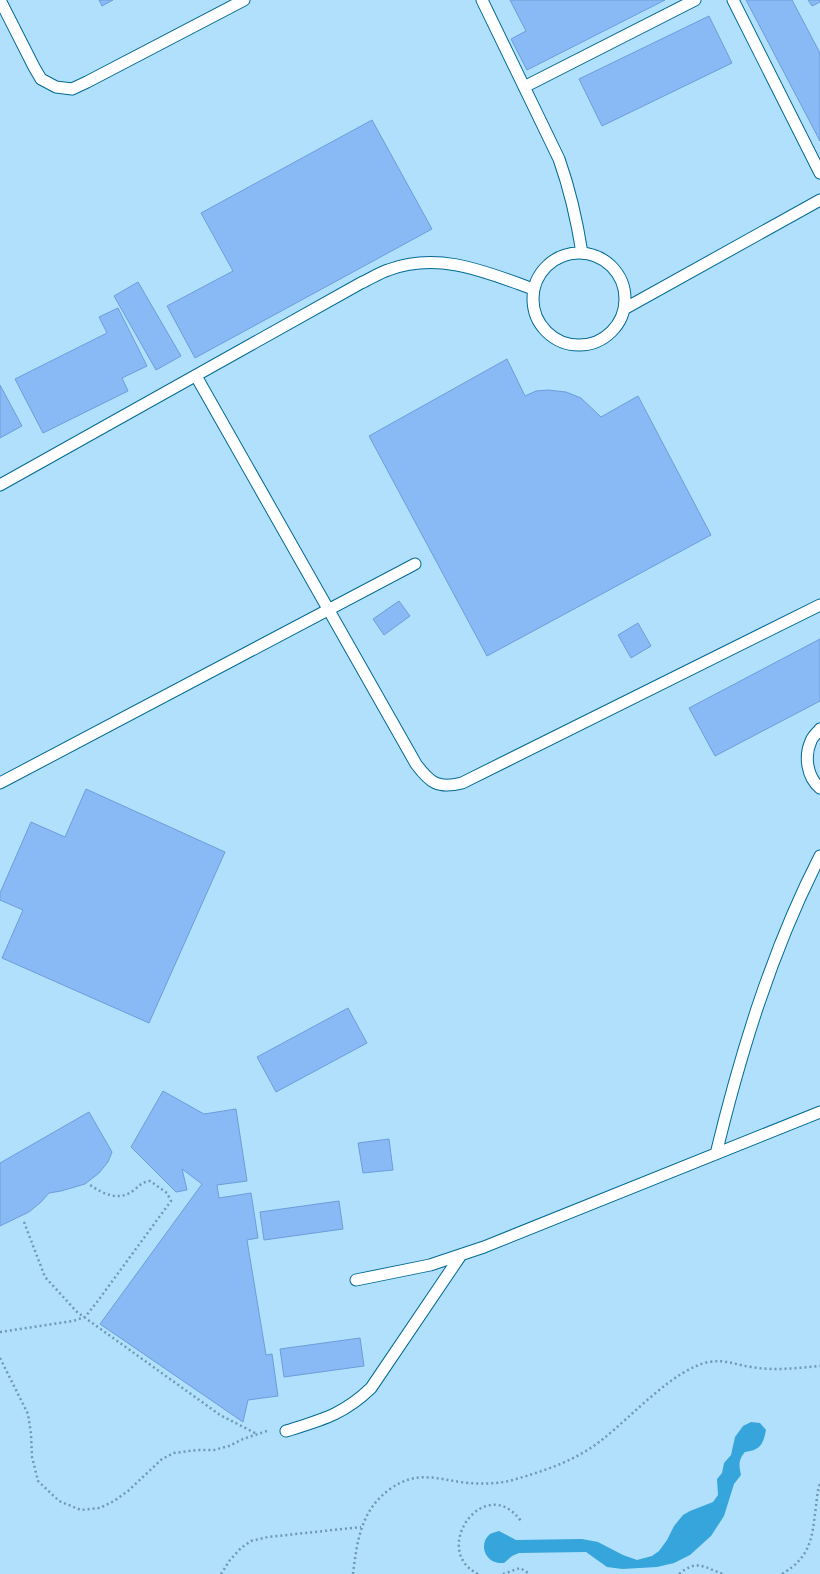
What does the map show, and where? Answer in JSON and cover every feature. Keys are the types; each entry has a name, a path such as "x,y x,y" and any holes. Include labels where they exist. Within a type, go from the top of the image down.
{"lane":[{"path":"0,0 41,79 56,88 72,89 94,79 244,0"},
{"path":"482,0 559,159 567,180 573,204 582,253"},
{"path":"524,87 695,0"},
{"path":"732,0 820,173"},
{"path":"624,309 820,200"},
{"path":"582,253 594,256 606,262 616,271 622,283 625,296 624,309 620,321 612,332 589,344 576,345 563,342 551,336 542,327 532,302 533,289 545,266 556,258 568,254 582,253"},
{"path":"0,485 361,283 389,270 419,263 450,263 480,270 533,289"},
{"path":"196,376 416,764 425,776 436,784 449,786 462,783 820,605"},
{"path":"0,783 415,564"},
{"path":"820,729 811,741 807,756 809,771 820,788"},
{"path":"716,1154 736,1076 759,1004 790,920 820,856"},
{"path":"356,1280 404,1271 461,1255 507,1239 820,1112"},
{"path":"286,1431 341,1412 357,1401 371,1388 461,1255"}],"path":[{"path":"0,1332 61,1323 85,1317 98,1302 171,1201 167,1192 150,1181 141,1184 122,1196 115,1196 90,1185"},
{"path":"24,1222 44,1276 77,1312 220,1415 257,1434"},
{"path":"0,1358 28,1414 32,1457 38,1481 59,1500 81,1510 100,1508 114,1501 128,1491 162,1459 174,1453 197,1450 214,1450 229,1446 257,1434 270,1431 286,1431"},
{"path":"353,1574 361,1527 376,1502 390,1488 407,1479 432,1476 468,1483 495,1484 514,1480 562,1464 584,1453 604,1439 672,1380 690,1368 710,1362 730,1361 751,1367 787,1369 820,1366"},
{"path":"782,1574 794,1567 804,1555 812,1537 820,1484"},
{"path":"478,1574 464,1562 459,1551 458,1539 462,1526 469,1516 488,1505 498,1505 507,1507 515,1513 521,1521"},
{"path":"221,1574 230,1560 241,1548 251,1541 268,1537 361,1527"},
{"path":"679,1574 697,1564 723,1574"},
{"path":"503,1574 520,1568 530,1574"}],"water":[{"path":"751,1422 760,1423 766,1430 765,1435 760,1446 754,1450 745,1452 741,1458 741,1475 734,1484 724,1516 711,1536 690,1555 674,1563 657,1567 622,1569 607,1567 586,1552 519,1553 512,1556 504,1563 500,1563 491,1560 484,1550 487,1537 490,1534 499,1531 516,1540 582,1539 598,1542 623,1555 637,1560 652,1556 659,1551 667,1540 674,1526 683,1515 713,1502 718,1495 717,1479 722,1473 724,1463 731,1455 735,1437 743,1426"}],"building":[{"path":"99,0 113,0 102,6"},
{"path":"510,0 665,0 527,70 511,39 526,31"},
{"path":"746,0 792,0 820,53 820,141"},
{"path":"808,0 820,0 820,2 812,6"},
{"path":"709,16 732,63 602,126 579,79"},
{"path":"372,120 432,229 195,358 167,306 233,271 201,213"},
{"path":"138,282 181,356 156,370 114,296"},
{"path":"118,308 147,366 122,378 128,391 43,433 15,379 107,333 99,317"},
{"path":"507,359 525,396 536,391 548,390 566,392 581,398 601,417 638,396 711,535 487,656 369,436"},
{"path":"0,385 22,426 0,438"},
{"path":"399,601 410,616 384,635 373,619"},
{"path":"638,623 651,646 631,658 618,635"},
{"path":"820,639 820,701 715,756 689,708"},
{"path":"86,789 225,852 149,1023 2,958 23,910 0,900 0,893 31,822 65,837"},
{"path":"348,1008 367,1043 276,1092 257,1057"},
{"path":"163,1091 204,1114 236,1109 247,1181 217,1185 219,1198 251,1193 258,1238 247,1240 266,1355 272,1354 278,1396 248,1400 243,1422 100,1324 202,1184 182,1169 187,1190 176,1192 131,1147"},
{"path":"89,1112 112,1152 108,1162 99,1173 85,1184 49,1193 29,1212 0,1226 0,1163"},
{"path":"389,1139 393,1170 363,1173 358,1143"},
{"path":"339,1201 343,1229 264,1240 260,1212"},
{"path":"360,1338 364,1366 284,1377 280,1349"}]}
